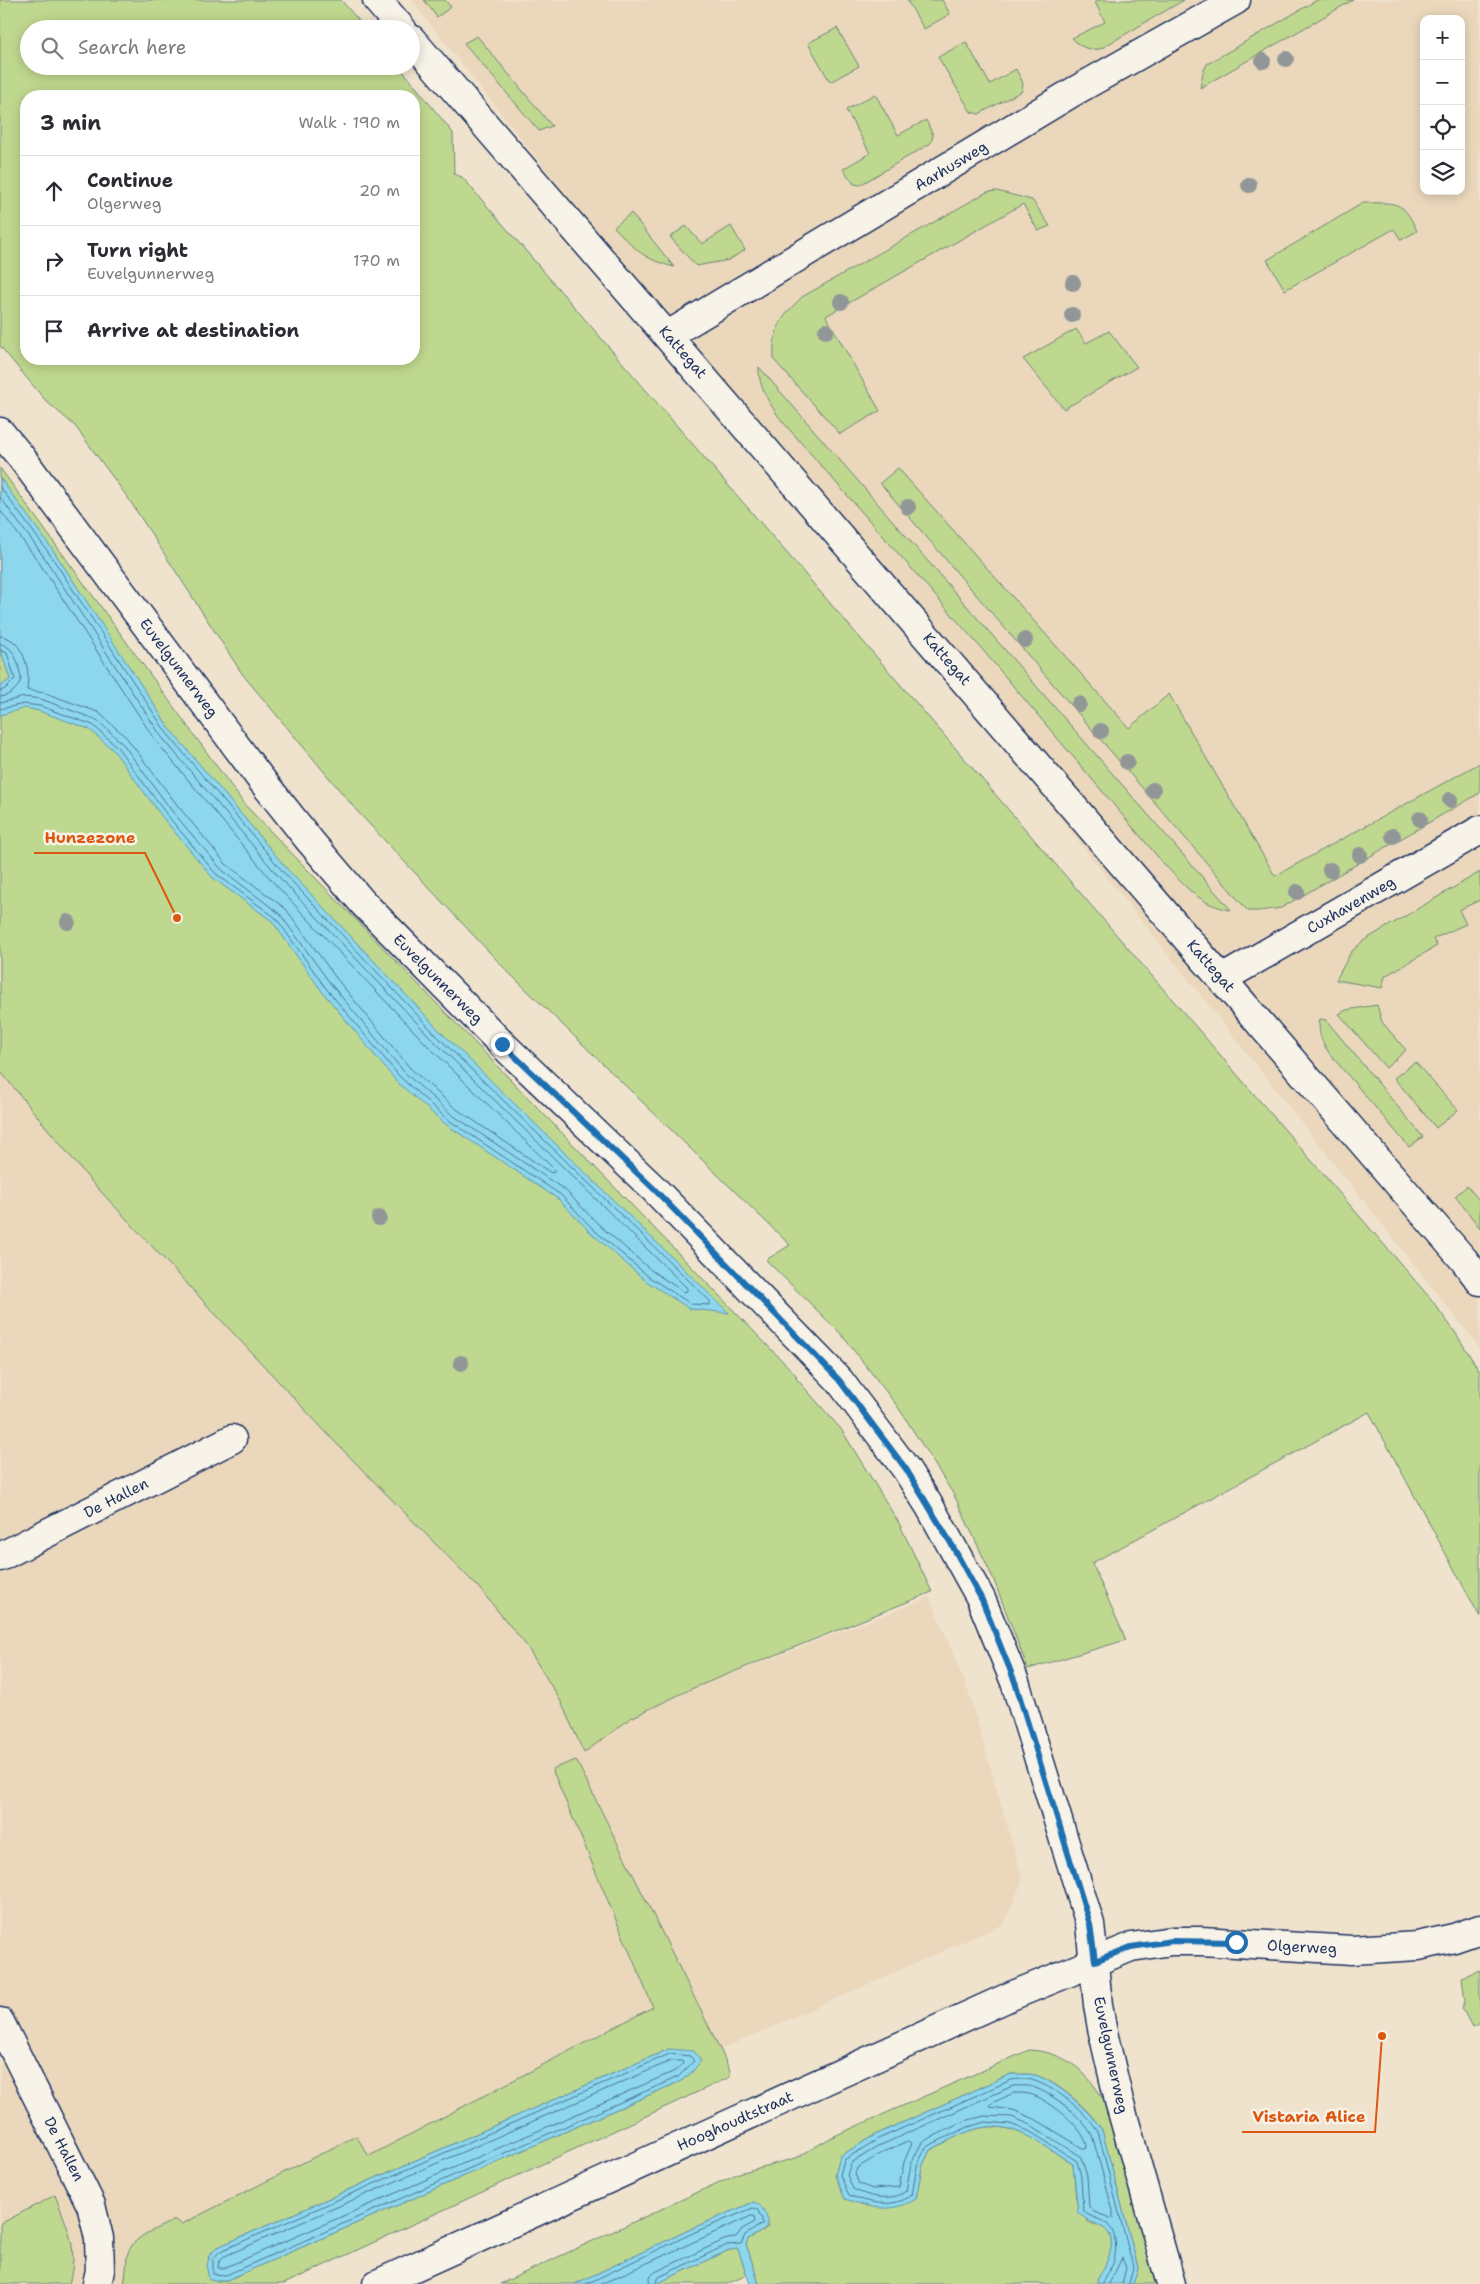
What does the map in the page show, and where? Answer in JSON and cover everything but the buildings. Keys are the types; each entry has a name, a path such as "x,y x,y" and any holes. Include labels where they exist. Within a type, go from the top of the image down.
{"street":[{"path":"377,0 394,20"},
{"name":"Aarhusweg","path":"668,335 1074,92 1236,0"},
{"name":"Kattegat","path":"420,49 668,335 1464,1260 1480,1281"},
{"name":"Euvelgunnerweg","path":"0,432 21,456 260,778 363,904 502,1044 654,1189 839,1380 906,1469 952,1545 982,1600 1015,1682 1090,1924 1095,1961 1098,2011 1119,2101 1171,2284"},
{"name":"Cuxhavenweg","path":"1222,979 1480,830"},
{"name":"De Hallen","path":"0,1557 232,1439"},
{"name":"Olgerweg","path":"1095,1961 1131,1947 1172,1941 1236,1942 1272,1946 1360,1950 1418,1946 1454,1938 1480,1929"},
{"name":"Hooghoudtstraat","path":"377,2284 1011,1996 1095,1961"},
{"name":"De Hallen","path":"0,2022 91,2205 99,2238 100,2270 97,2284"}],"shaded area":[{"path":"411,0 1480,0 1480,1349 1477,1344"},
{"path":"0,1042 488,1582 586,1730 930,1597 968,1690 1023,1879 1004,1924 193,2284 0,2284"}],"green space":[{"path":"0,0 341,0 358,20 20,20 20,75 406,75 418,90 20,90 20,365 420,365 420,92 453,133 454,174 462,177 1431,1299 1455,1332 1480,1372 1480,1617 1369,1412 1092,1563 1126,1640 1028,1669 993,1578 954,1495 898,1407 841,1334 766,1260 790,1245 506,970 357,811 243,675 128,498 75,426 46,401 0,346"},
{"path":"424,0 445,0 451,7 437,17"},
{"path":"907,0 942,0 950,14 924,29"},
{"path":"1099,0 1184,0 1100,49 1088,49 1078,44 1072,38 1105,22 1095,2"},
{"path":"1317,0 1353,0 1200,88 1203,72 1207,64"},
{"path":"837,28 859,66 830,82 808,43"},
{"path":"477,36 552,126 539,131 464,43"},
{"path":"966,42 990,84 1016,69 1023,83 1022,91 979,114 971,112 938,57"},
{"path":"875,94 898,135 926,120 933,135 931,143 860,185 854,184 843,169 870,153 846,110"},
{"path":"997,191 1032,200 1050,226 1038,231 1023,204 826,316 880,411 840,434 774,360 776,332 783,318 802,297 987,192"},
{"path":"1363,203 1390,203 1397,205 1407,213 1417,231 1401,240 1394,229 1285,290 1267,260"},
{"path":"631,213 674,267 655,261 641,253 614,227"},
{"path":"686,226 702,244 731,226 745,250 729,260 696,266 670,237"},
{"path":"1076,329 1086,343 1109,331 1137,367 1064,409 1023,359"},
{"path":"759,367 1231,910 1210,904 1201,899 1186,887 1163,863 981,648 782,421 769,402 760,382"},
{"path":"0,468 245,805 797,1376 795,1377 841,1429 899,1523 932,1592 691,1689 631,1718 584,1753 560,1700 526,1645 478,1587 336,1443 90,1180 0,1071"},
{"path":"898,468 1129,728 1169,694 1275,876 1480,763 1480,793 1281,908 1248,911 880,483"},
{"path":"1480,872 1480,900 1459,910 1466,924 1433,939 1437,946 1385,976 1382,988 1336,980 1351,952 1363,941"},
{"path":"1377,1005 1382,1022 1406,1050 1386,1068 1339,1014 1346,1010"},
{"path":"1320,1019 1326,1020 1423,1137 1409,1147 1329,1053 1321,1037"},
{"path":"1415,1062 1458,1110 1436,1128 1394,1078"},
{"path":"1467,1186 1480,1201 1480,1228 1455,1196"},
{"path":"576,1760 722,2053 730,2071 730,2077 284,2284 124,2284 129,2250 139,2238 146,2234 175,2220 182,2224 356,2136 369,2156 653,2007 552,1769","holes":["669,2049 692,2072 681,2081 227,2280 216,2281 208,2256 216,2248"]},
{"path":"1480,1970 1480,2023 1472,2027 1462,2008 1465,2002 1462,1977"},
{"path":"1029,2050 1045,2052 1071,2063 1092,2082 1108,2107 1115,2121 1157,2284 1133,2284 1138,2268 1102,2130 1097,2122 1073,2098 1053,2084 1035,2075 1011,2074 875,2135 840,2156 835,2175 845,2199 916,2199 922,2167 930,2150 964,2133 979,2128 998,2127 1010,2129 1043,2144 1073,2164 1076,2198 1088,2222 1104,2228 1109,2233 1111,2240 1110,2254 1097,2280 1099,2284 759,2284 746,2244 748,2239 768,2226 754,2202 693,2228 575,2284 500,2284 739,2173 796,2158 832,2137"},
{"path":"55,2195 71,2239 73,2260 69,2284 0,2284 0,2224"},
{"path":"738,2249 747,2275 727,2284 656,2284 729,2250"}],"water":[{"path":"0,478 53,550 170,729 288,870 442,1033 729,1313 690,1309 646,1281 590,1232 558,1199 444,1123 396,1081 321,990 272,921 213,878 163,818 114,751 89,729 39,711 25,708 0,715 0,687 10,679 0,648"},
{"path":"669,2049 694,2051 701,2061 681,2081 227,2280 209,2280 208,2263 210,2255 216,2248"},
{"path":"1011,2074 1035,2075 1063,2090 1090,2114 1102,2130 1138,2268 1133,2284 1099,2284 1097,2280 1110,2253 1111,2238 1102,2227 1078,2213 1073,2164 1043,2144 1010,2129 998,2127 979,2128 964,2133 930,2150 922,2167 916,2199 907,2204 898,2207 881,2208 845,2199 835,2175 840,2156 875,2135"},
{"path":"754,2202 762,2208 767,2218 764,2229 748,2239 746,2244 759,2284 750,2284 738,2249 729,2250 656,2284 575,2284 693,2228"}],"place":[{"name":"Hunzezone","path":"177,918"},
{"name":"Vistaria Alice","path":"1382,2036"}],"route":[{"path":"502,1044 654,1189 839,1380 906,1469 930,1507 982,1600 1015,1682 1090,1924 1095,1961 1131,1947 1172,1941 1236,1942"}]}
